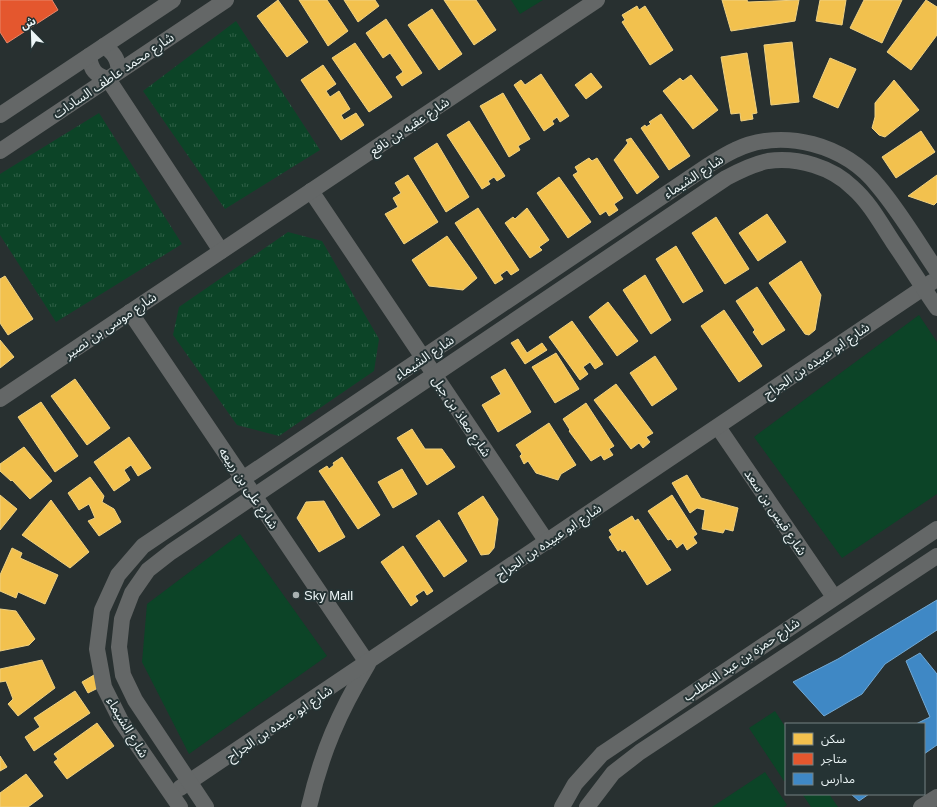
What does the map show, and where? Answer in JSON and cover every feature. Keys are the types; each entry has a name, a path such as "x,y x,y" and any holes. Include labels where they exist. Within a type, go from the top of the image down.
{"street":[{"path":"0,116 173,0"},
{"name":"شارع محمد عاطف السادات","path":"0,151 226,0"},
{"name":"شارع عقبه بن نافع","path":"221,251 597,0"},
{"path":"104,46 113,52 118,61 113,75"},
{"path":"89,56 90,67 97,76 113,75"},
{"path":"113,75 221,251"},
{"name":"شارع الشيماء","path":"176,801 121,721 104,686 97,649 102,610 118,575 143,546 709,165 736,149 766,141 797,140 828,148 855,163 878,185 937,271"},
{"name":"شارع الشيماء","path":"206,807 134,700 123,675 119,647 122,619 132,592 148,570 171,552 726,178 746,167 768,161 791,161 814,165 835,174 853,187 868,205 937,308"},
{"name":"شارع معاذ بن جبل","path":"311,191 547,542"},
{"name":"شارع موسى بن نصير","path":"0,399 221,251"},
{"path":"923,288 937,279"},
{"name":"شارع ابو عبيده بن الجراح","path":"176,801 189,782 368,664 923,288"},
{"name":"شارع على بن ربيعه","path":"130,312 368,664"},
{"name":"شارع قيس بن سعد","path":"718,427 834,597"},
{"name":"شارع حمزه بن عبد المطلب","path":"562,807 575,784 602,754 937,529"},
{"name":"شارع حمزه بن عبد المطلب","path":"587,807 613,773 640,752 937,556"},
{"path":"309,807 317,771 331,733 368,664"},
{"path":"921,807 937,797"}],"green space":[{"path":"511,0 543,0 520,14"},
{"path":"236,21 320,150 225,209 143,91"},
{"path":"99,113 182,244 56,322 0,235 0,174"},
{"path":"288,232 322,241 379,339 374,371 279,436 237,425 173,335 179,307"},
{"path":"919,315 937,342 937,494 842,558 754,437"},
{"path":"240,534 327,656 189,754 142,662 147,604"},
{"path":"775,711 785,726 785,780 784,781 749,728"},
{"path":"765,772 787,805 784,807 712,807"},
{"path":"803,795 830,795 838,807 811,807"}],"building: سكن":[{"path":"278,0 308,42 287,57 257,16"},
{"path":"299,0 327,0 348,31 328,46"},
{"path":"344,0 375,0 379,6 358,22"},
{"path":"444,0 476,0 496,30 474,45"},
{"path":"722,0 747,0 748,2 799,0 795,21 731,31"},
{"path":"820,0 846,0 842,25 816,21"},
{"path":"864,0 902,0 882,43 850,28"},
{"path":"926,0 937,7 937,35 911,70 887,52"},
{"path":"637,6 639,10 645,6 673,50 650,65 622,22 625,20 622,15"},
{"path":"432,9 462,54 439,70 408,25"},
{"path":"386,19 422,73 402,86 396,77 403,72 390,53 383,58 366,33"},
{"path":"792,42 799,102 771,105 764,45"},
{"path":"355,43 392,97 369,112 332,58"},
{"path":"747,53 757,113 752,114 753,119 741,121 740,113 731,114 721,57"},
{"path":"830,58 856,69 838,108 813,97"},
{"path":"323,65 336,84 326,91 330,97 339,91 350,109 341,115 344,120 356,113 364,125 341,140 301,80"},
{"path":"591,73 602,87 586,99 575,85"},
{"path":"541,74 569,116 560,122 557,117 552,121 554,124 544,131 514,85 521,80 525,85"},
{"path":"691,75 718,110 693,129 663,91 680,78 683,81"},
{"path":"894,80 919,110 885,137 879,135 872,128 875,117 875,103"},
{"path":"503,93 530,139 518,146 520,150 509,157 480,106"},
{"path":"661,114 690,156 669,170 641,128 645,125 646,127 651,124 649,122"},
{"path":"469,121 505,176 497,181 494,177 488,181 490,184 482,189 447,135"},
{"path":"921,131 935,152 896,178 882,157"},
{"path":"631,138 659,177 637,194 614,160 628,143 626,140"},
{"path":"437,143 469,197 446,212 414,158"},
{"path":"589,158 592,161 597,158 623,198 614,204 618,210 609,216 606,211 600,215 573,175 578,172 575,167"},
{"path":"408,175 438,222 404,244 385,214 398,207 393,198 401,193 395,183"},
{"path":"937,175 937,202 934,205 908,196"},
{"path":"559,177 591,222 568,238 537,193"},
{"path":"478,208 519,270 511,275 507,270 500,275 503,279 495,284 455,223"},
{"path":"527,208 549,240 539,247 542,250 530,258 505,223 513,217 515,219"},
{"path":"767,214 786,242 758,261 739,233"},
{"path":"716,217 749,269 725,284 692,233"},
{"path":"447,236 477,278 463,290 429,286 412,260"},
{"path":"676,246 703,291 683,303 656,259"},
{"path":"801,261 821,295 815,330 809,335 805,334 769,283"},
{"path":"645,275 671,320 651,334 623,290"},
{"path":"5,276 33,319 8,335 0,323 0,279"},
{"path":"757,287 785,330 762,345 753,332 755,330 736,301"},
{"path":"608,302 638,341 617,356 589,317"},
{"path":"724,310 762,366 739,382 701,326"},
{"path":"572,321 603,364 595,369 590,362 583,367 588,374 580,380 549,337"},
{"path":"518,339 527,353 542,343 547,350 525,364 511,343"},
{"path":"0,340 14,357 0,368"},
{"path":"556,353 579,389 555,403 532,367"},
{"path":"655,356 677,389 652,406 630,373"},
{"path":"505,369 531,412 498,432 482,405 501,394 491,377"},
{"path":"75,379 110,428 87,445 51,396"},
{"path":"616,384 653,433 646,437 650,442 643,448 639,443 631,449 594,400"},
{"path":"41,402 78,456 55,472 18,417"},
{"path":"586,403 614,446 609,449 613,455 604,460 601,455 591,461 569,431 570,430 563,419"},
{"path":"549,423 576,465 561,474 558,480 536,473 528,461 524,464 520,456 522,454 516,445"},
{"path":"412,429 425,449 442,449 455,467 427,485 397,438"},
{"path":"129,437 151,468 138,476 131,465 124,470 130,480 114,491 94,462"},
{"path":"24,447 52,481 30,499 12,480 11,481 0,471 0,464"},
{"path":"342,457 380,515 358,529 319,471 327,466 329,469 334,465 333,463"},
{"path":"402,469 417,494 393,508 378,482"},
{"path":"687,475 701,498 738,508 733,531 725,529 723,533 702,529 705,510 697,508 690,513 672,483"},
{"path":"90,477 104,496 102,502 114,509 121,522 99,536 88,521 95,518 89,504 79,510 68,493"},
{"path":"0,495 17,509 0,530"},
{"path":"672,495 697,534 693,537 697,543 687,550 683,543 677,548 671,539 668,540 648,511"},
{"path":"483,496 498,519 494,548 489,554 481,555 458,513"},
{"path":"51,500 89,552 70,568 22,535"},
{"path":"324,501 345,537 319,552 297,518 306,502"},
{"path":"632,516 635,521 638,519 671,570 647,585 625,550 622,552 621,549 618,551 609,537 612,535 609,530"},
{"path":"439,520 467,561 444,577 416,536"},
{"path":"403,546 433,591 427,595 424,590 415,596 418,601 411,606 381,562"},
{"path":"12,548 22,553 20,558 58,575 45,604 18,592 16,598 0,591 0,575"},
{"path":"0,609 16,611 35,639 29,645 0,651"},
{"path":"42,660 55,688 18,716 8,704 13,699 6,681 0,682 0,669"},
{"path":"94,675 100,687 88,693 82,682"},
{"path":"75,691 90,713 34,751 25,737 40,727 34,718"},
{"path":"97,723 114,746 67,779 54,762 58,759 54,754"},
{"path":"0,756 7,767 0,771"},
{"path":"26,774 43,796 28,807 0,807 0,793"}],"building: متاجر":[{"path":"0,0 52,0 58,10 7,43 0,32"}],"building: مدارس":[{"path":"937,600 937,630 885,664 862,694 824,716 793,682 838,659"},
{"path":"920,653 937,674 937,745 925,753 925,723 918,723 930,717 906,661"},
{"path":"852,795 868,795 859,801"}],"place":[{"name":"Sky Mall","path":"296,595"}]}
